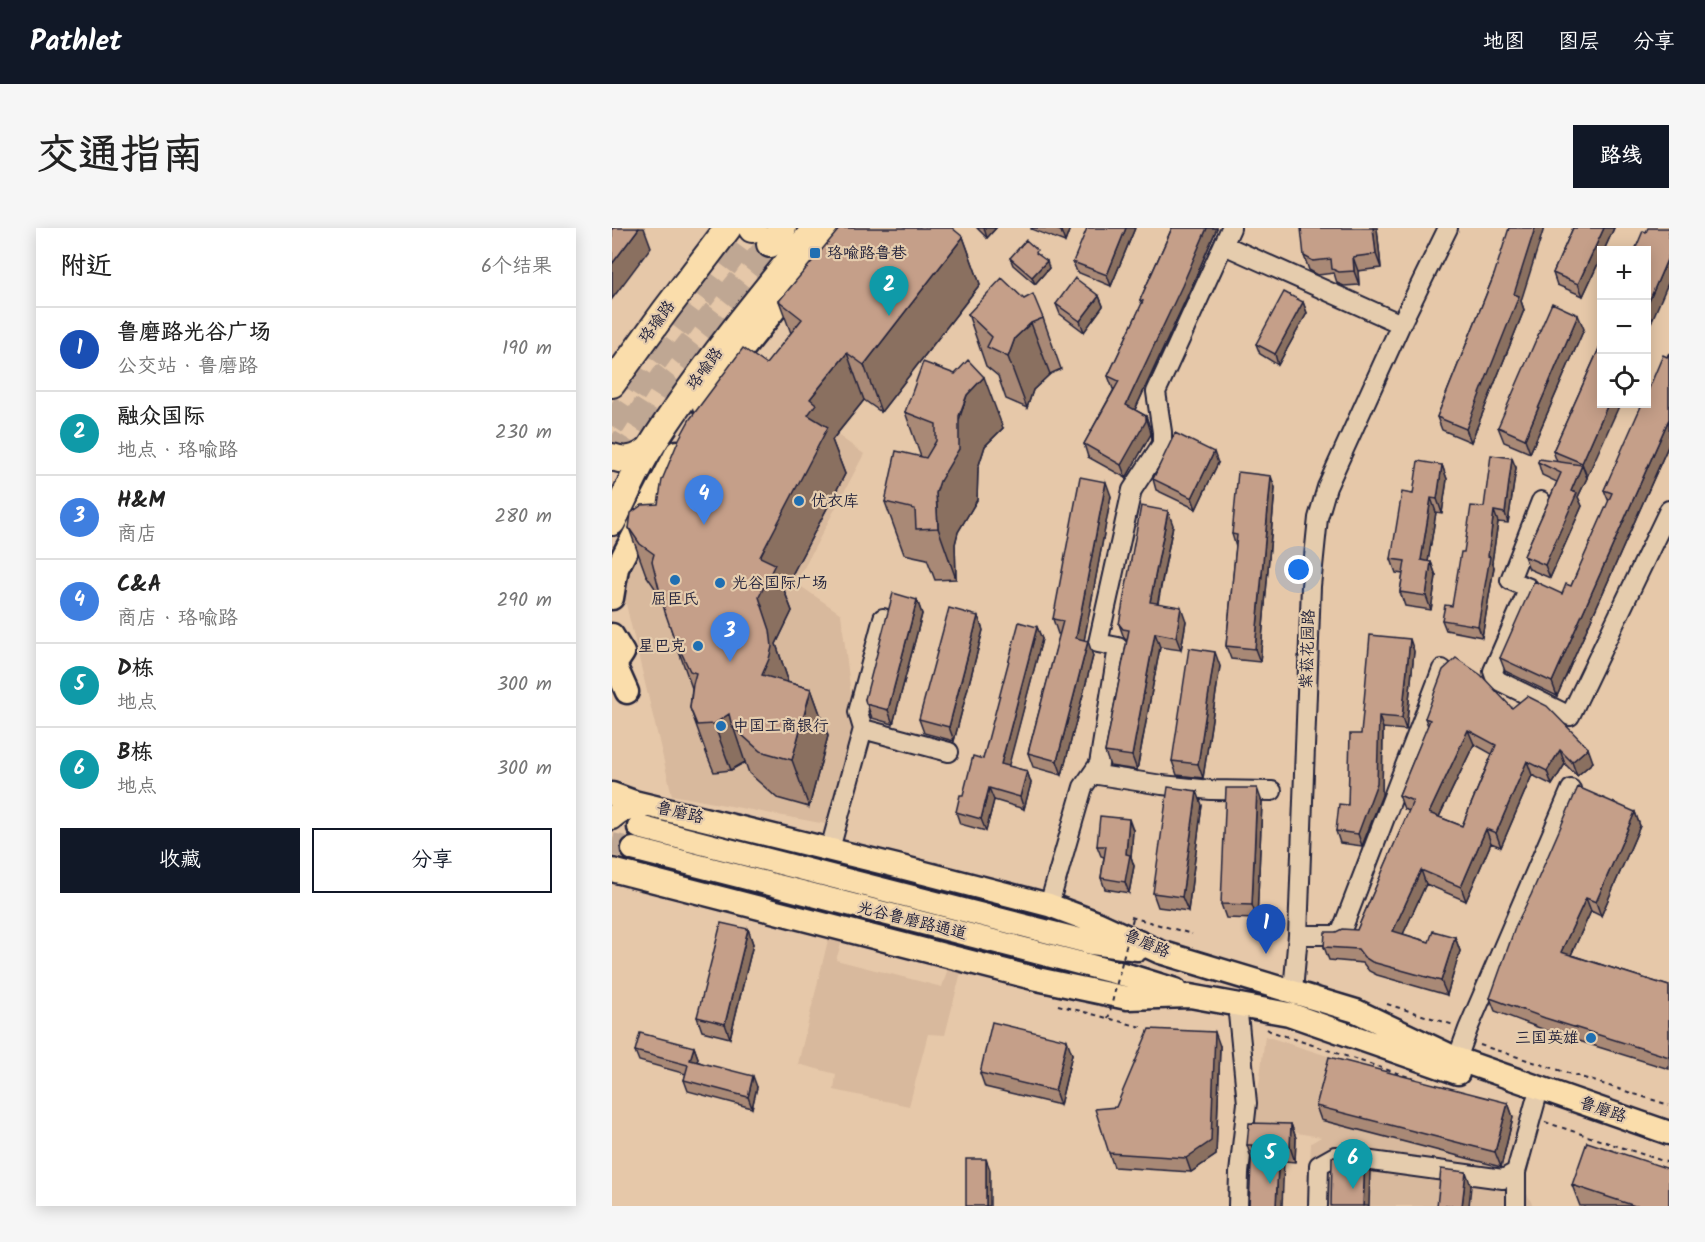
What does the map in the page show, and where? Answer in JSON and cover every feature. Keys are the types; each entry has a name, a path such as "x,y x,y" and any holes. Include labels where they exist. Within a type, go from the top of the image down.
{"highway":[{"name":"珞喻路","path":"612,522 648,450 686,395 768,286 816,228"},
{"name":"珞瑜路","path":"612,384 702,262 757,232"},
{"path":"612,457 634,459 648,450"}],"main road":[{"path":"612,598 617,568 672,461 719,379 840,228"},
{"path":"612,635 623,653 615,664 627,692"},
{"name":"鲁磨路","path":"612,794 649,806 830,849 1048,905 1097,923 1160,952 1356,1011 1457,1059 1669,1133"},
{"path":"612,818 629,808 649,806"},
{"name":"光谷鲁磨路通道","path":"639,827 1092,943 1160,952"},
{"name":"光谷鲁磨路通道","path":"633,849 1130,976 1190,996"},
{"name":"鲁磨路","path":"616,869 1037,979 1127,998 1190,996 1288,1014 1669,1146"}],"street":[{"path":"1048,905 1083,786 1099,764 1118,647 1098,643 1132,489 1162,444 1156,392 1231,228"},
{"name":"紫菘花园路","path":"1293,991 1298,935 1311,586 1318,518 1327,487 1401,324 1448,228"},
{"path":"1224,245 1401,324"},
{"path":"1541,501 1510,580 1529,588 1493,671 1499,681 1570,716 1669,510"},
{"path":"830,849 862,729 858,712 883,618"},
{"path":"1298,935 1340,935 1442,669"},
{"path":"862,729 949,752"},
{"path":"1092,774 1211,790 1272,791"},
{"path":"1457,1059 1571,789"},
{"path":"1237,1004 1247,1103 1239,1173 1238,1206"},
{"path":"1516,1206 1516,1172 1536,1101"},
{"path":"1318,1206 1319,1165 1335,1156 1503,1179 1516,1172"},
{"path":"1516,1172 1530,1206"}],"path":[{"path":"1108,1019 1133,918 1192,934"},
{"path":"1058,1005 1140,1027"}],"shaded area":[{"path":"746,369 864,454 796,583 841,614 855,726 826,824 672,795 618,571"},
{"path":"829,936 842,941 836,960 942,987 948,968 961,972 945,1035 928,1034 909,1106 834,1090 836,1074 798,1064"},
{"path":"1265,1036 1525,1119 1512,1169 1471,1163 1516,1172 1533,1206 1308,1206 1311,1143 1321,1137 1254,1126"}],"building":[{"path":"612,228 639,228 612,264"},
{"path":"840,228 952,228 963,237 864,365 847,353 810,399 816,404 808,415 828,427 760,557 775,564 759,597 770,630 772,647 762,675 811,689 792,760 760,751 732,726 729,714 714,724 697,725 690,708 696,673 690,671 673,635 652,561 654,554 640,544 629,528 631,513 642,505 658,504 662,480 679,439 690,419 743,348 766,364 802,319 779,301"},
{"path":"1087,228 1126,228 1107,275 1073,262"},
{"path":"1172,228 1207,228 1126,405 1146,416 1146,421 1121,465 1084,444 1119,381 1108,376 1143,301 1140,300"},
{"path":"1301,228 1373,228 1376,254 1353,257 1354,271 1339,272 1332,269 1331,259 1313,261 1304,256"},
{"path":"1509,228 1535,228 1514,294 1519,296 1466,429 1437,417 1494,275"},
{"path":"1573,228 1604,228 1578,284 1553,273"},
{"path":"1648,228 1669,228 1669,255 1651,297 1651,246 1637,246 1643,231 1646,232"},
{"path":"1026,240 1037,250 1036,253 1047,261 1032,277 1010,258"},
{"path":"1002,278 1024,299 1033,294 1043,318 1031,323 1015,338 1008,357 987,347 992,337 968,314"},
{"path":"1075,278 1099,296 1080,321 1056,304"},
{"path":"1284,292 1303,302 1275,354 1256,344"},
{"path":"1552,303 1578,315 1525,439 1498,427"},
{"path":"1597,353 1597,408 1606,408 1582,463 1553,451"},
{"path":"1669,353 1669,419 1552,682 1500,658 1534,581 1562,594 1566,584 1571,586 1612,493 1604,490 1640,408 1651,408 1651,384 1663,355 1667,357"},
{"path":"968,360 984,377 967,395 959,416 959,449 940,481 936,493 938,528 916,529 915,509 885,502 896,451 926,458 936,441 936,424 905,412 923,362 955,374"},
{"path":"1175,433 1214,452 1192,498 1153,479"},
{"path":"1491,455 1512,458 1505,513 1494,511 1488,556 1490,557 1478,626 1442,620 1445,605 1452,606 1471,506 1484,507"},
{"path":"1539,459 1582,465 1571,491 1577,493 1545,565 1524,556 1561,473 1538,462"},
{"path":"1418,461 1442,465 1437,499 1431,498 1421,560 1431,562 1426,596 1400,592 1405,561 1391,559 1402,492 1413,494"},
{"path":"1238,472 1271,476 1255,649 1226,646 1237,535 1232,534"},
{"path":"1080,477 1106,482 1076,638 1088,641 1057,761 1028,753 1063,621 1053,619"},
{"path":"1141,506 1168,511 1150,602 1181,607 1176,637 1155,633 1132,756 1105,752 1129,630 1123,629 1119,624"},
{"path":"893,593 917,600 888,710 866,704 865,699"},
{"path":"949,608 978,616 949,727 919,719"},
{"path":"1019,622 1037,627 1001,764 1027,771 1020,797 989,788 981,819 956,812 973,756 983,759"},
{"path":"1370,635 1410,639 1402,718 1379,716 1377,783 1358,834 1336,831 1339,804 1348,805 1350,734 1361,734"},
{"path":"1189,648 1215,652 1198,764 1172,761"},
{"path":"1456,658 1481,675 1512,708 1527,696 1547,706 1588,748 1572,762 1560,750 1547,771 1527,761 1496,833 1486,829 1461,887 1421,870 1393,931 1429,942 1433,931 1455,937 1441,981 1372,962 1358,949 1324,947 1325,932 1336,932 1342,929 1357,930 1413,801 1399,795 1430,720 1425,718 1443,670","holes":["1468,730 1496,745 1462,826 1429,813"]},
{"path":"1168,787 1197,791 1182,897 1153,893"},
{"path":"1578,787 1635,812 1596,902 1586,898 1561,952 1669,986 1669,1057 1490,998 1516,925"},
{"path":"1226,788 1257,788 1252,905 1221,904"},
{"path":"1100,816 1129,819 1126,854 1130,855 1125,882 1101,878 1106,846 1097,846"},
{"path":"721,923 748,929 725,1024 697,1017"},
{"path":"992,1022 1067,1040 1055,1091 980,1073"},
{"path":"1149,1029 1215,1032 1211,1141 1186,1158 1109,1153 1095,1109 1116,1107"},
{"path":"640,1033 694,1047 690,1060 753,1076 748,1097 684,1080 688,1065 635,1051"},
{"path":"1329,1057 1508,1103 1495,1152 1316,1106"},
{"path":"1249,1123 1291,1124 1290,1147 1279,1147 1276,1206 1249,1206 1252,1145 1247,1145"},
{"path":"1587,1142 1669,1169 1669,1206 1635,1206 1572,1185"},
{"path":"1332,1157 1365,1158 1363,1206 1331,1206"},
{"path":"966,1159 986,1159 986,1206 966,1206"},
{"path":"1441,1169 1466,1172 1462,1206 1437,1206"}],"tunnel":[{"path":"612,426 650,367 752,229"},
{"path":"612,460 664,377 770,244"},
{"path":"612,844 633,849"}],"place":[{"name":"珞喻路鲁巷","path":"815,253"},
{"name":"融众国际","path":"889,316"},
{"name":"优衣库","path":"799,501"},
{"name":"C&A","path":"704,525"},
{"name":"屈臣氏","path":"675,580"},
{"name":"光谷国际广场","path":"720,583"},
{"name":"星巴克","path":"698,646"},
{"name":"H&M","path":"730,662"},
{"name":"中国工商银行","path":"721,726"},
{"name":"鲁磨路光谷广场","path":"1266,954"},
{"name":"三国英雄","path":"1591,1038"},
{"name":"D栋","path":"1270,1184"},
{"name":"B栋","path":"1353,1189"}]}
